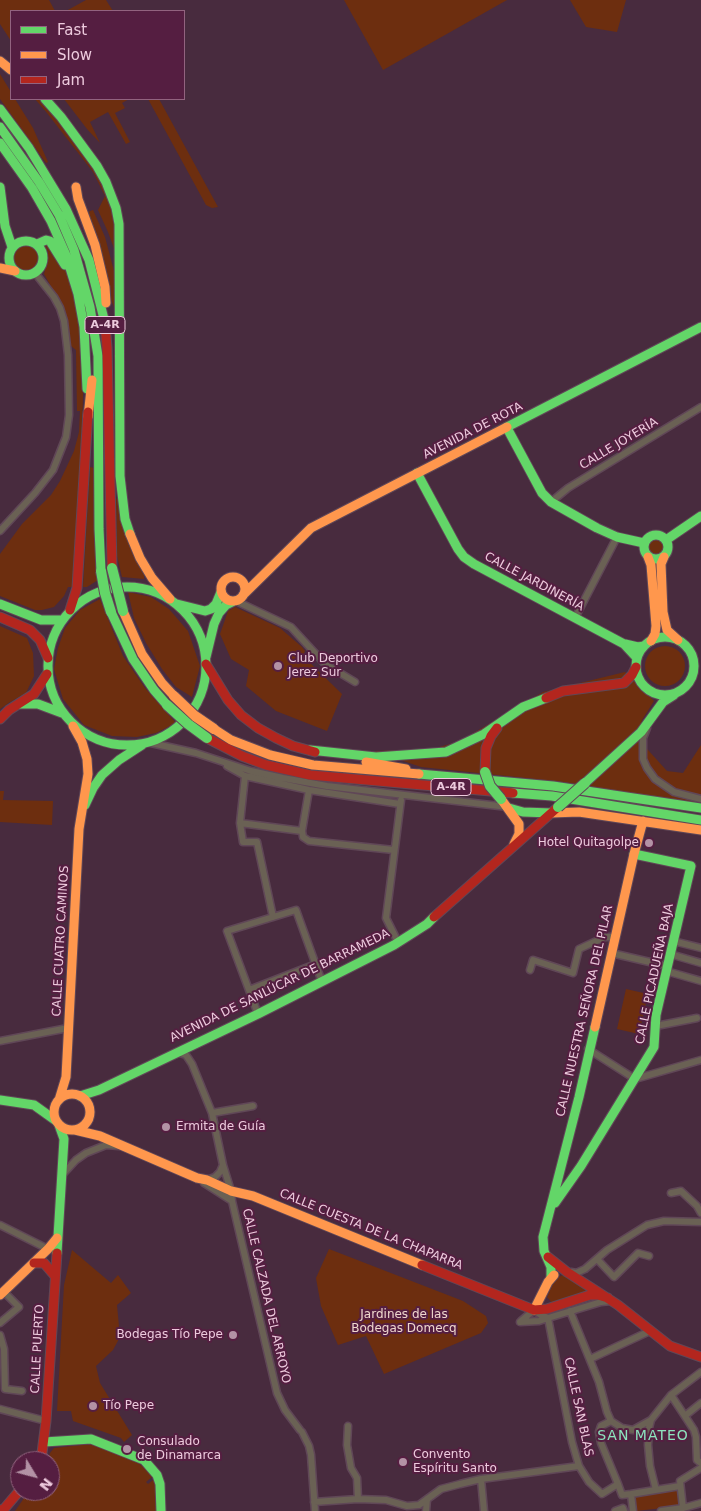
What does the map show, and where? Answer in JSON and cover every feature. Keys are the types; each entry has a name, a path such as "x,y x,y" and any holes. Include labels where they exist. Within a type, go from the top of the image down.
{"main road":[{"path":"0,61 10,69"},
{"path":"46,100 61,117 97,166 106,182 116,208 119,224 120,476 124,511 131,539 140,558 152,578 191,619 196,628 206,660 228,700 241,715 258,728 276,738 310,750 330,756 402,767 418,774"},
{"name":"A-4R","path":"0,109 46,175 76,228 89,260 108,376 112,568 117,591 132,636 162,683 174,696 195,716 214,729 246,746 291,761 336,768 553,786 701,808"},
{"name":"A-4R","path":"0,127 35,175 59,215 80,268 99,325 99,529 101,571 111,612 133,659 154,690 167,705 207,738 242,756 266,765 310,775 536,794 701,820"},
{"path":"0,143 32,188 57,234 73,276 84,327 88,416"},
{"path":"0,187 5,226 11,249 9,262 15,271"},
{"path":"70,610 76,588 93,364 99,325 107,309 105,288 95,246 78,199 76,187"},
{"path":"0,257 21,241 27,240 37,244 43,253 44,259 35,273 25,275 0,268"},
{"path":"37,244 46,240 50,241 73,276"},
{"name":"AVENIDA DE ROTA","path":"206,660 210,639 219,612 226,605 240,600 311,528 701,327"},
{"path":"507,428 542,493 551,502 617,537 644,543"},
{"name":"CALLE JARDINERÍA","path":"418,473 464,557 624,644 636,663"},
{"path":"666,540 701,516"},
{"path":"310,750 376,757 446,752 470,742 523,707 562,691 624,682 632,675 636,663 655,634 651,565 644,551 644,543 648,537 656,534 666,540 668,551 662,564 664,618 668,630 696,656 689,684"},
{"path":"648,557 656,560 664,557"},
{"name":"AVENIDA DE ROTA","path":"239,579 252,578 266,572"},
{"path":"206,660 202,692 185,720 172,730 147,744 115,744 92,737 72,723 62,713 51,691 46,674 55,631 70,610 82,600 97,592 113,587 130,586 144,588 158,592 174,602 205,611 211,609 216,604 222,584 227,579 239,579 244,585 240,600 225,599 221,592"},
{"path":"0,604 42,620 62,620"},
{"path":"0,617 30,630 40,640 48,658"},
{"path":"648,643 664,637 678,640"},
{"name":"CALLE JARDINERÍA","path":"624,644 648,643"},
{"path":"636,663 640,682 652,693 659,695 674,694 682,690 701,674"},
{"path":"0,719 9,710 34,694 46,674"},
{"name":"AVENIDA DE SANLÚCAR DE BARRAMEDA","path":"76,1095 99,1090 258,1014 398,942 427,924 510,849 515,847 633,739 663,702 674,694"},
{"path":"20,704 38,704 62,713"},
{"name":"CALLE CUATRO CAMINOS","path":"57,1102 66,1077 79,829 88,774 87,758 82,742 72,723"},
{"path":"500,723 491,736 486,748 485,772 490,786 509,808 519,824 520,829 517,840 510,849"},
{"name":"CALLE CUATRO CAMINOS","path":"84,806 102,775 119,760 147,744"},
{"path":"509,808 523,812 555,810 579,812 701,830"},
{"name":"CALLE NUESTRA SEÑORA DEL PILAR","path":"552,1207 643,821"},
{"name":"CALLE PICADUEÑA BAJA","path":"551,1278 551,1267 544,1250 543,1237 552,1207 586,1158 654,1047 667,968 691,866 634,854"},
{"name":"CALLE CUATRO CAMINOS","path":"66,1077 76,1095"},
{"path":"34,1105 57,1123 70,1133 86,1124 90,1112 86,1100 76,1095 67,1094 57,1102 53,1111 57,1123"},
{"path":"0,1100 34,1105 57,1102"},
{"name":"CALLE CUESTA DE LA CHAPARRA","path":"70,1133 87,1132 202,1179 232,1196 253,1196 534,1310"},
{"name":"CALLE PUERTO","path":"43,1451 61,1176 70,1133"},
{"path":"564,1156 568,1162 574,1164 586,1158"},
{"path":"2,1293 48,1250 57,1238"},
{"path":"548,1257 566,1272 610,1300 670,1346 701,1357"},
{"path":"34,1263 44,1263 55,1276"},
{"path":"566,1272 557,1273 551,1278 534,1310 549,1313 580,1297 590,1295 598,1295 610,1300"},
{"path":"541,1297 549,1313"},
{"path":"44,1442 91,1439 144,1460 157,1475 160,1484 161,1511"}],"street":[{"path":"0,531 36,493 53,470 66,437 69,415 68,355 64,321 54,297 35,273"},
{"name":"CALLE JOYERÍA","path":"551,502 568,488 701,407"},
{"path":"575,618 617,537"},
{"path":"240,600 291,627 325,664 356,682"},
{"path":"650,720 643,738 642,749 643,759 647,768 655,779 674,792 701,799"},
{"path":"147,744 182,749 251,771 327,786 509,808"},
{"path":"213,758 244,776 309,790 400,804"},
{"path":"244,776 240,822 243,842 257,842 273,917"},
{"path":"309,790 302,830 303,837 309,841 394,850"},
{"path":"398,942 386,918 401,794"},
{"path":"240,822 302,830"},
{"path":"258,1014 227,930 296,910 322,982"},
{"path":"530,970 533,960 573,973 580,949 605,937 615,938"},
{"path":"673,942 701,948"},
{"path":"612,953 667,968 701,981"},
{"path":"670,954 701,963"},
{"path":"249,990 316,964"},
{"path":"656,1026 698,1018"},
{"path":"0,1041 68,1028"},
{"path":"192,1064 192,1051 200,1041"},
{"path":"588,1050 635,1079 701,1060"},
{"path":"176,1052 183,1053 192,1064"},
{"name":"CALLE CALZADA DEL ARROYO","path":"192,1064 212,1112 277,1393 285,1410 301,1431 309,1446 315,1511"},
{"path":"212,1112 253,1106"},
{"path":"61,1176 76,1160 86,1153 106,1145 122,1146"},
{"path":"202,1179 215,1178 223,1165"},
{"path":"671,1193 681,1191 697,1206 701,1214"},
{"path":"566,1272 576,1273 585,1269 606,1250 647,1225 664,1221 701,1222"},
{"path":"0,1225 48,1250"},
{"path":"596,1259 614,1277 638,1253 649,1256"},
{"path":"581,1307 589,1300 590,1295 584,1276 585,1269"},
{"path":"0,1323 19,1307 2,1293"},
{"path":"534,1310 520,1322 539,1321 549,1313 570,1311 610,1300"},
{"path":"570,1311 599,1382 607,1412 612,1421 622,1428 633,1430 651,1420 671,1395 701,1372"},
{"name":"CALLE SAN BLAS","path":"549,1313 572,1442 579,1466 590,1482 602,1494 618,1484"},
{"path":"590,1359 650,1331"},
{"path":"0,1335 4,1349 5,1389 22,1391"},
{"path":"671,1395 686,1415 694,1430 697,1460 701,1463"},
{"path":"686,1415 701,1403"},
{"path":"0,1409 46,1421"},
{"path":"651,1420 648,1446 650,1466 656,1490"},
{"path":"612,1421 601,1426 599,1432 601,1442 622,1495 680,1486"},
{"path":"348,1426 347,1445 351,1468 357,1478 358,1499"},
{"path":"314,1502 358,1499 386,1500 407,1506 419,1505 441,1489 481,1479 579,1466"},
{"path":"684,1508 680,1481 701,1468"},
{"path":"481,1479 484,1511"},
{"path":"630,1494 633,1511"},
{"path":"426,1511 427,1499"},
{"path":"661,1511 684,1508 701,1502"},
{"path":"615,1511 622,1508 624,1511"}],"green space":[{"path":"0,0 49,0 54,10 10,10 10,39 0,24"},
{"path":"86,0 106,0 112,10 68,10"},
{"path":"344,0 507,0 383,70"},
{"path":"570,0 626,0 617,32 586,27"},
{"path":"0,74 10,90 10,100 16,100 33,128 48,162 46,163 0,99"},
{"path":"36,100 41,100 50,109 102,180 115,220 116,254 98,210 105,196 93,172"},
{"path":"65,100 127,100 122,103 125,108 115,113 130,142 126,144 108,112 90,122 100,143"},
{"path":"149,100 160,100 218,207 212,208 206,205"},
{"path":"93,210 105,237 114,271 117,315 110,297 88,212"},
{"path":"27,243 37,247 41,257 37,267 27,271 17,267 13,257 17,247"},
{"path":"45,243 62,262 72,282 77,298 84,362 75,571 72,587 68,587 64,596 54,607 35,610 0,596 0,554 22,524 51,495 60,481 74,451 79,432 80,411 77,411 76,350 71,346 65,311 44,274 48,259"},
{"path":"90,467 94,468 98,580 87,587 83,587"},
{"path":"116,498 119,502 123,527 144,579 122,577 117,556"},
{"path":"656,537 663,540 666,547 663,554 656,557 649,554 646,547 649,540"},
{"path":"128,592 151,597 169,609 188,631 200,666 192,697 176,687 146,643 134,618"},
{"path":"100,599 123,656 145,688 176,723 156,733 137,737 112,736 84,725 63,699 54,669 58,648 65,628 80,610"},
{"name":"Club Deportivo Jerez Sur","path":"235,607 280,628 302,647 305,651 303,656 342,694 327,731 276,711 246,686 249,670 231,659 220,634 228,611"},
{"path":"0,626 27,638 33,653 34,676 26,693 0,709"},
{"path":"669,646 676,649 682,655 685,666 684,674 676,683 669,686 661,686 654,683 646,674 645,662 648,655 657,647"},
{"path":"625,672 654,701 642,720 639,740 667,771 683,773 701,745 701,805 564,782 421,767 374,751 436,748 460,741 543,692"},
{"path":"0,791 4,791 3,800 53,801 52,825 0,822"},
{"path":"626,989 648,994 639,1034 617,1029"},
{"name":"Jardines de las Bodegas Domecq","path":"329,1249 463,1301 486,1316 488,1323 481,1333 384,1374 366,1336 338,1345 321,1306 316,1278"},
{"path":"72,1250 111,1283 118,1275 131,1293 117,1305 120,1337 113,1350 96,1366 100,1383 132,1435 124,1442 121,1438 73,1421 71,1411 57,1411 64,1285"},
{"path":"563,1275 569,1276 584,1287 586,1292 552,1303 547,1297 552,1285 558,1277"},
{"path":"91,1444 137,1462 152,1477 146,1482 148,1484 153,1480 155,1483 157,1511 15,1511 22,1501 60,1501 60,1451 52,1451 54,1448"},
{"path":"679,1488 681,1506 636,1511 634,1495"}],"traffic: fast":[{"path":"46,100 61,117 97,166 106,182 116,208 119,224 120,476 125,519 130,534"},
{"path":"0,109 29,148 66,209 89,260 105,323"},
{"path":"0,127 39,182 59,215 74,250 90,307 98,356 101,571"},
{"path":"0,143 32,188 51,221 66,255 78,294 84,327 87,389"},
{"path":"0,187 5,226 12,247"},
{"path":"37,244 46,240 50,241 65,265"},
{"path":"26,241 33,242 38,246 42,251 43,258 42,265 38,270 33,274 26,275 19,274 14,270 10,265 9,258 10,251 14,246 19,242 26,241"},
{"path":"507,427 701,327"},
{"path":"507,428 542,493 551,502 617,537 644,543"},
{"path":"417,473 464,557 624,644 637,658"},
{"path":"666,540 701,516"},
{"path":"656,535 665,538 668,547 665,556 656,559 647,556 644,547 647,538 656,535"},
{"path":"112,568 123,611"},
{"path":"101,571 111,612"},
{"path":"135,587 150,590 164,596 183,610 193,622 203,643 206,666 203,689 193,710 183,722 171,732 150,742 135,745 119,745 104,742 83,732 61,710 49,681 48,658 51,643 61,622 83,600 112,588 135,587"},
{"path":"177,604 205,611 211,609 216,604 221,592"},
{"path":"206,657 214,624 219,613 226,605 232,602"},
{"path":"0,604 41,620 62,620"},
{"path":"111,612 133,659 154,690 167,705"},
{"path":"659,637 671,637 686,645 694,660 694,666 694,672 686,687 671,695 659,695 644,687 636,672 636,660 644,645 659,637"},
{"path":"625,644 638,647 644,646"},
{"path":"585,783 641,732 663,702 674,695"},
{"path":"310,750 376,757 446,752 484,734 523,707 546,698"},
{"path":"20,704 38,704 62,713"},
{"path":"167,705 207,738"},
{"path":"85,805 102,775 119,760 142,745"},
{"path":"485,772 490,786 501,799"},
{"path":"419,774 553,786 701,808"},
{"path":"558,807 585,783"},
{"path":"513,793 552,796 701,820"},
{"path":"509,808 523,812 551,813"},
{"path":"555,1203 581,1166 654,1047 656,1015 691,866 634,854"},
{"path":"80,1096 99,1090 258,1014 394,945 427,924 434,917"},
{"path":"551,1277 551,1267 544,1251 543,1237 595,1027"},
{"path":"0,1100 34,1105 55,1120"},
{"path":"57,1253 64,1139 59,1125"},
{"path":"44,1442 91,1439 144,1460 157,1475 160,1484 161,1511"}],"traffic: slow":[{"path":"0,61 10,69"},
{"path":"76,187 78,199 95,245 105,287 106,303"},
{"path":"0,268 15,271"},
{"path":"88,417 92,380"},
{"path":"243,595 311,528 507,427"},
{"path":"130,534 140,558 152,578 170,599"},
{"path":"648,557 651,565 656,626 655,634 651,641"},
{"path":"664,557 661,564 663,612 667,630 678,640"},
{"path":"233,577 238,578 244,584 245,589 244,594 238,600 233,601 228,600 222,594 221,589 222,584 228,578 233,577"},
{"path":"123,611 142,654 162,683 174,696"},
{"path":"174,696 195,716 214,729"},
{"path":"59,1100 66,1077 79,829 88,774 87,759 82,742 73,726"},
{"path":"214,729 231,740 270,755 313,765 419,774"},
{"path":"366,762 406,769"},
{"path":"501,799 519,824 519,834 514,844"},
{"path":"551,813 579,812 701,830"},
{"path":"595,1027 643,821"},
{"path":"72,1094 79,1095 85,1099 89,1105 90,1112 89,1119 85,1125 79,1129 72,1130 65,1129 59,1125 55,1119 54,1112 55,1105 59,1099 65,1095 72,1094"},
{"path":"75,1130 100,1136 197,1178 207,1180 231,1191 253,1196 422,1265"},
{"path":"0,1295 57,1238"},
{"path":"534,1310 548,1282 554,1275"}],"traffic: jam":[{"path":"105,323 112,568"},
{"path":"70,610 77,588 88,412"},
{"path":"0,617 30,630 40,640 48,658"},
{"path":"206,664 228,700 241,715 258,728 276,738 293,746 315,752"},
{"path":"546,698 563,691 624,683 632,675 636,667"},
{"path":"0,719 9,710 34,694 47,674"},
{"path":"485,772 486,748 497,728"},
{"path":"207,738 242,756 266,765 310,775 513,793"},
{"path":"434,917 558,807"},
{"path":"42,1451 46,1421 57,1253"},
{"path":"548,1257 567,1272 618,1305 670,1346 701,1357"},
{"path":"34,1263 44,1263 55,1276"},
{"path":"422,1265 534,1310 547,1309 590,1295 608,1298"},
{"path":"0,1510 4,1509 11,1501"}],"place":[{"name":"Club Deportivo Jerez Sur","path":"278,666"},
{"name":"Hotel Quitagolpe","path":"649,843"},
{"name":"Ermita de Guía","path":"166,1127"},
{"name":"Bodegas Tío Pepe","path":"233,1335"},
{"name":"Tío Pepe","path":"93,1406"},
{"name":"Consulado de Dinamarca","path":"127,1449"},
{"name":"Convento Espíritu Santo","path":"403,1462"}],"district":[{"name":"SAN MATEO","path":"643,1436"}]}
